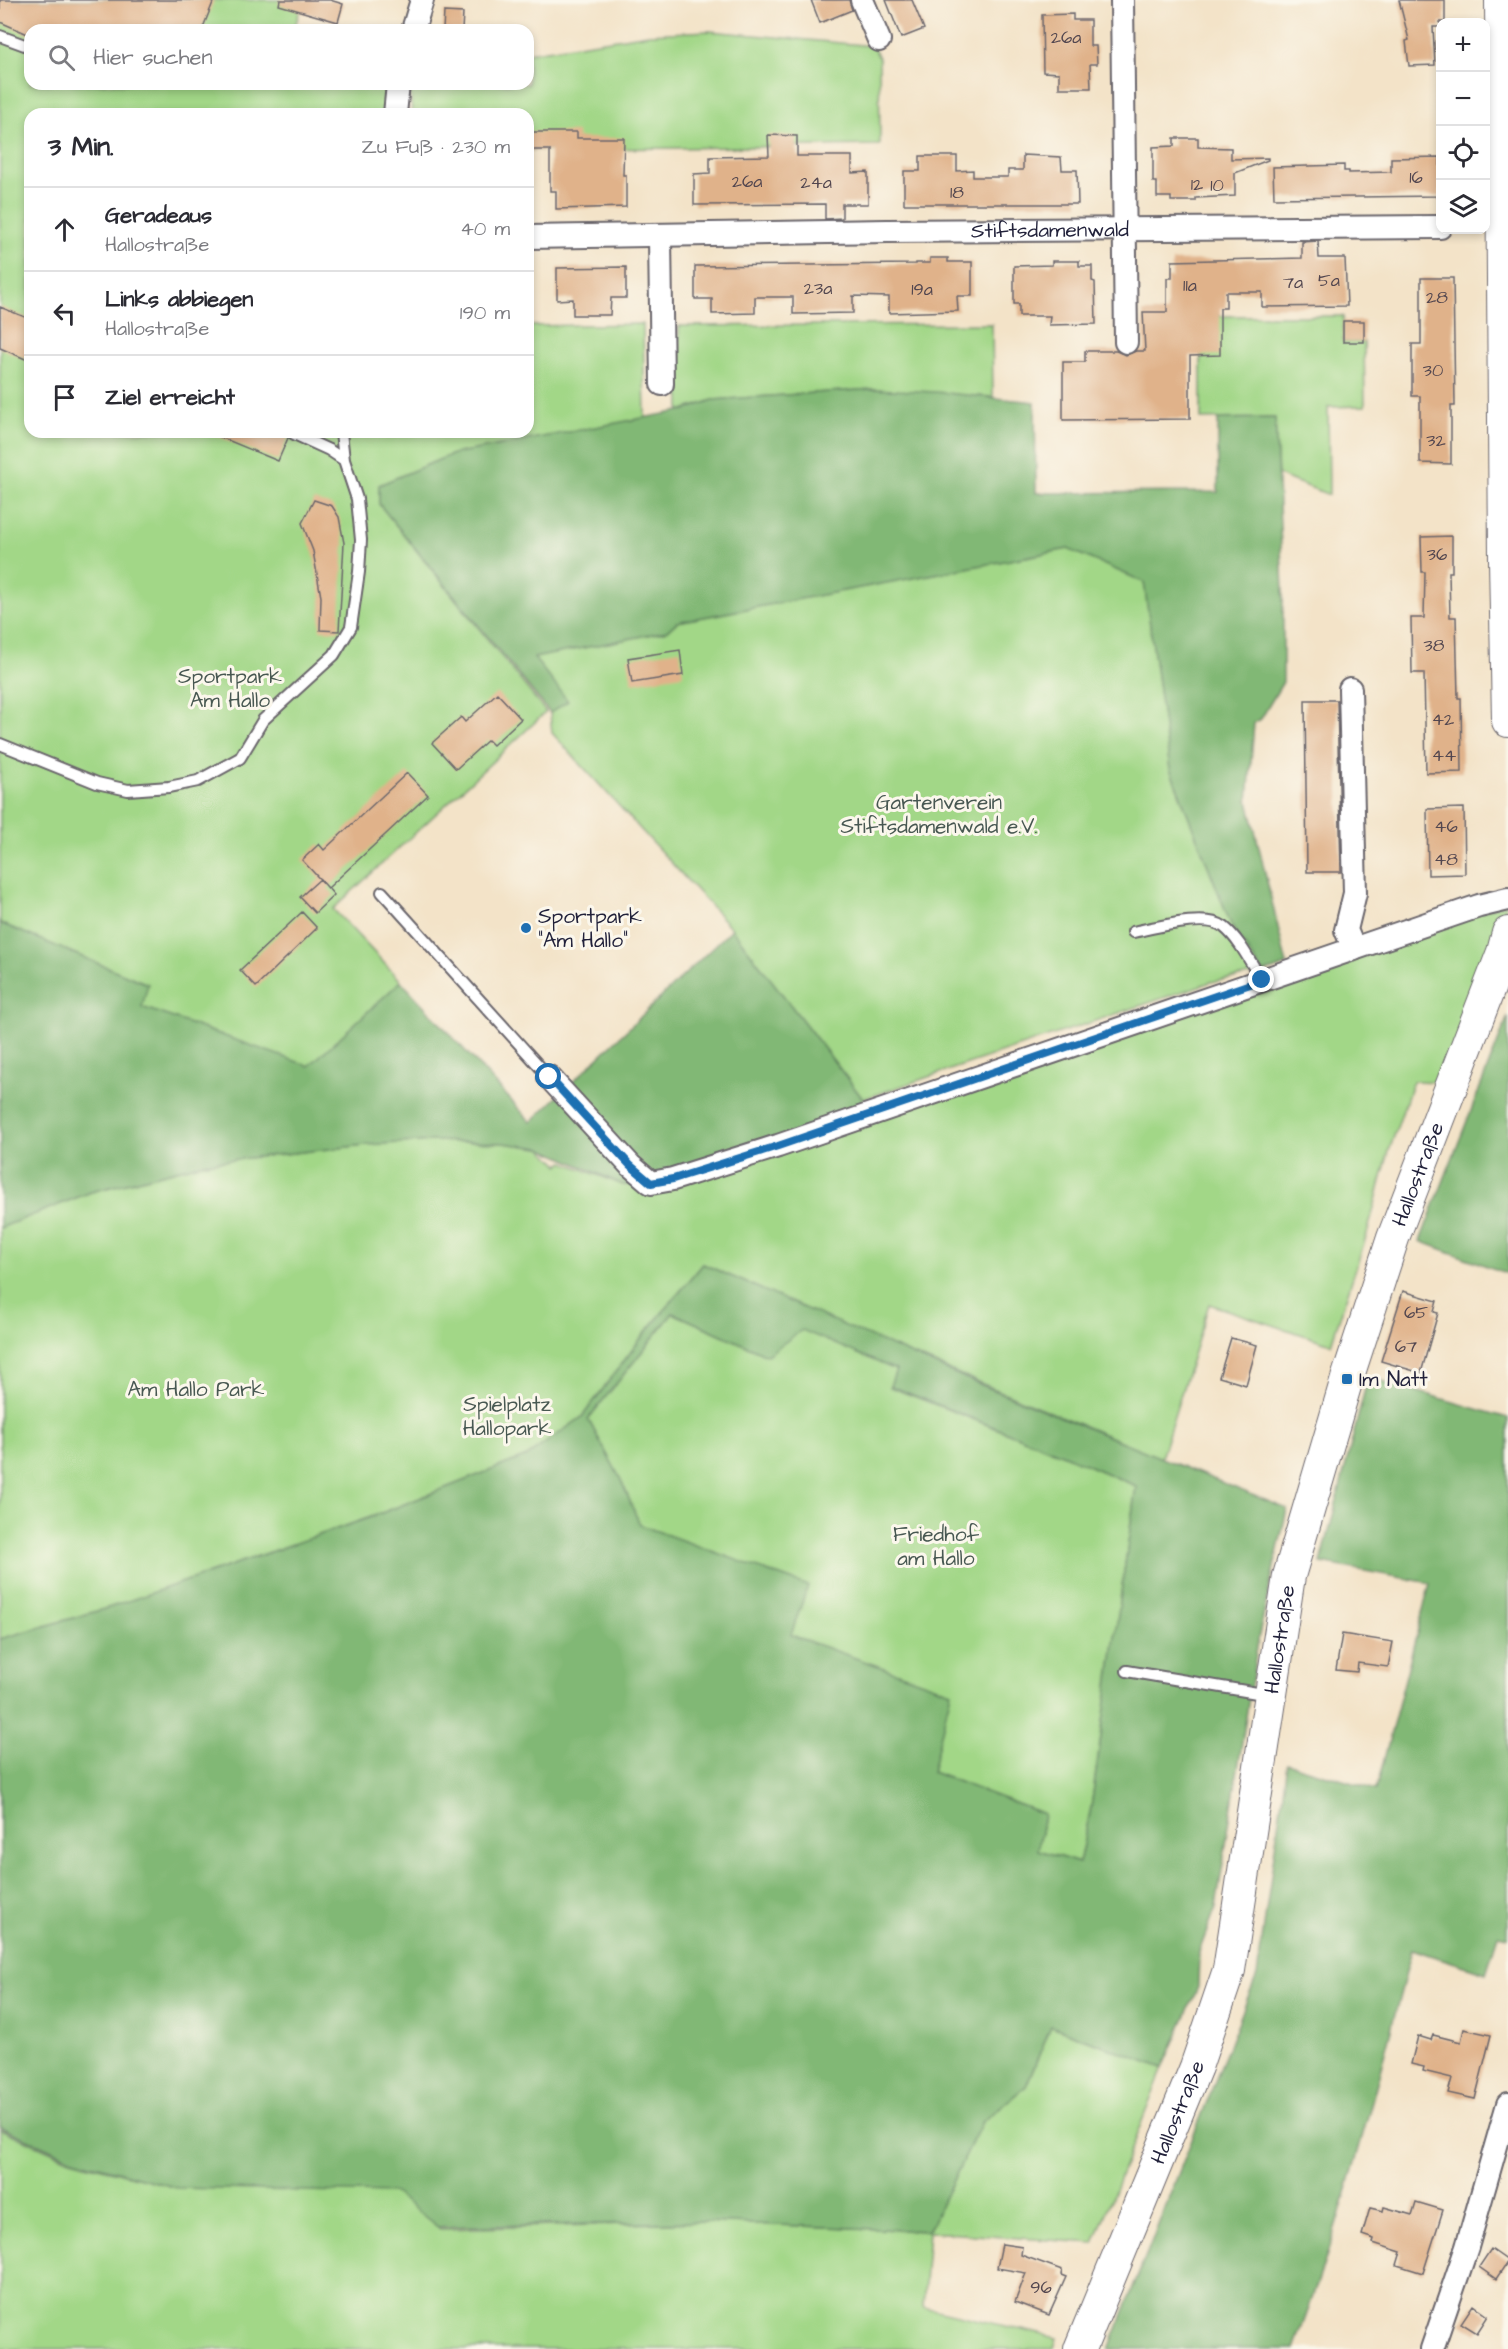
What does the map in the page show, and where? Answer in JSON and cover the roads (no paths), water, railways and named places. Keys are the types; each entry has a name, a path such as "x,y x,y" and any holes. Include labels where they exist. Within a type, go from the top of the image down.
{"main road":[{"path":"1501,0 1495,226 1506,560 1508,721"},
{"name":"Hallostraße","path":"1080,2349 1196,2067 1229,1970 1289,1576 1347,1379 1393,1238 1503,952 1508,933"}],"street":[{"path":"415,24 422,0"},
{"path":"862,0 879,40"},
{"path":"1122,0 1126,342"},
{"path":"395,108 397,90"},
{"name":"Stiftsdamenwald","path":"534,237 660,237 887,231 1436,227"},
{"path":"660,237 662,384"},
{"path":"1350,689 1355,893 1346,930 1354,949"},
{"path":"549,1077 630,1165 651,1183 673,1179 778,1146 1479,906 1508,899"},
{"path":"1432,2349 1467,2247 1508,2104"}],"lane":[{"path":"0,36 24,45"},
{"path":"303,438 344,460"},
{"path":"0,744 97,783 128,790 169,787 198,781 240,758 262,720 334,655 351,627 361,540 357,500 344,460 341,438"},
{"path":"382,892 549,1077"},
{"path":"1133,932 1206,920 1222,925 1234,937 1262,980"},
{"path":"1127,1671 1272,1696"}],"place":[{"name":"Sportpark \"Am Hallo\"","path":"526,928"},
{"name":"Im Natt","path":"1347,1379"}],"park label":[{"name":"Sportpark Am Hallo","path":"230,688"},
{"name":"Gartenverein Stiftsdamenwald e.V.","path":"939,814"},
{"name":"Am Hallo Park","path":"196,1389"},
{"name":"Spielplatz Hallopark","path":"507,1416"},
{"name":"Friedhof am Hallo","path":"936,1546"}]}
